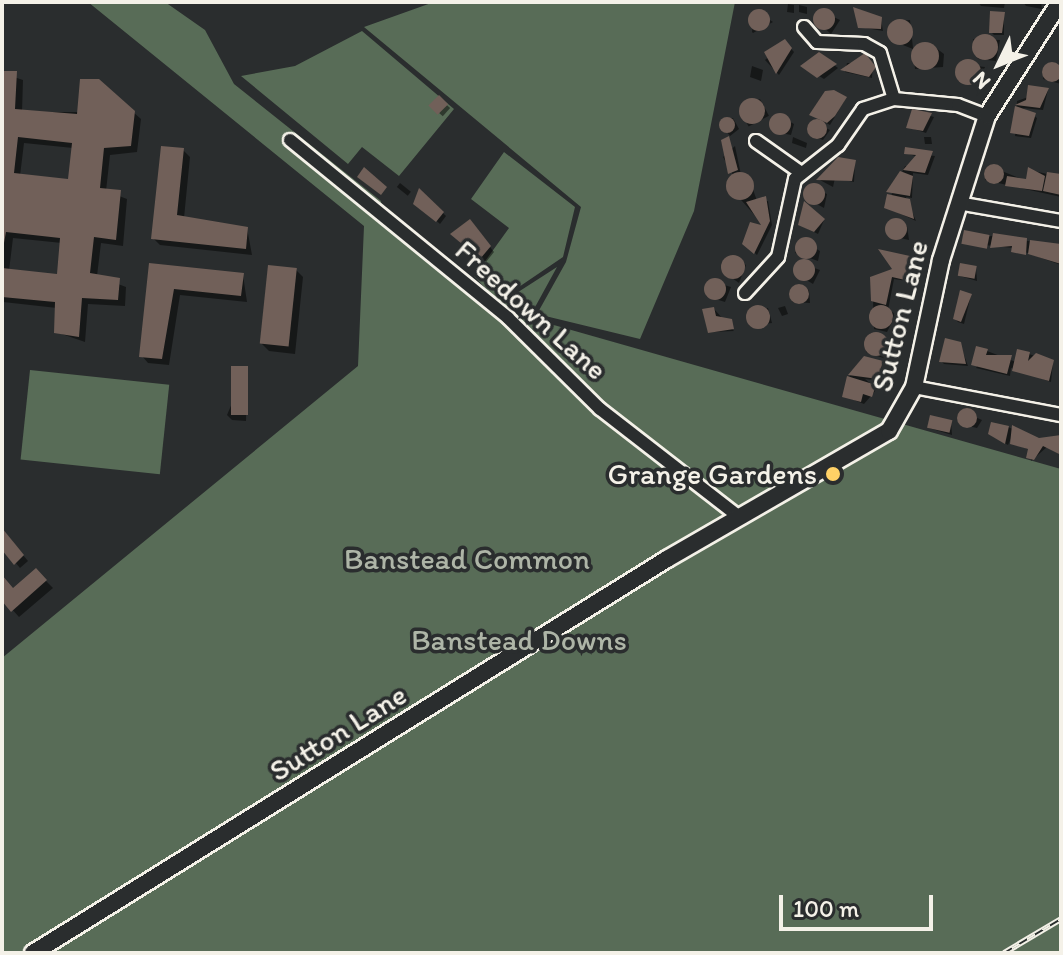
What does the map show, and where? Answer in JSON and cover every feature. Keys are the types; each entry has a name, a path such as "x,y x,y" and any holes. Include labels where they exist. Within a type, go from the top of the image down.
{"main road":[{"name":"Sutton Lane","path":"33,953 739,517 889,431 914,387 958,203 987,116 1060,2"}],"street":[{"path":"804,27 817,42 872,47 890,70 894,99"},
{"path":"745,293 778,257 800,172 838,145 863,109 894,99 958,105 987,116"},
{"name":"Freedown Lane","path":"290,140 508,318 600,409 739,517"},
{"path":"756,141 800,172"},
{"path":"958,203 1061,221"},
{"path":"914,387 1061,415"}],"green space":[{"name":"Banstead Downs","path":"88,2 165,2 205,30 234,84 381,201 382,213 497,309 1061,469 1061,953 2,953 2,658 358,366 364,226"},
{"path":"434,2 735,2 694,211 640,339 537,314 566,262 581,207 364,27"},
{"path":"362,31 454,109 399,176 362,147 348,164 241,76 295,66"},
{"path":"504,152 575,207 563,257 513,291 478,271 509,228 471,199"},
{"path":"557,267 534,309 502,306 474,276 512,296"},
{"path":"30,370 169,385 160,474 21,460"}],"building":[{"path":"853,7 882,17 881,29 858,28"},
{"path":"824,8 832,11 835,19 832,27 824,30 816,27 813,19 816,11"},
{"path":"755,9 763,9 770,20 763,31 755,31 748,24 748,16"},
{"path":"990,11 1005,12 1002,33 989,33"},
{"path":"900,19 909,23 913,32 909,41 900,45 891,41 887,32 891,23"},
{"path":"985,34 994,38 998,47 994,56 985,60 976,56 972,47 976,38"},
{"path":"785,39 792,48 776,74 764,52"},
{"path":"925,42 935,46 939,56 935,66 925,70 915,66 911,56 915,46"},
{"path":"819,52 837,64 817,78 800,66"},
{"path":"865,53 876,67 869,77 840,70"},
{"path":"968,59 977,63 981,72 977,81 968,85 959,81 955,72 959,63"},
{"path":"1052,62 1059,65 1062,72 1059,79 1052,82 1045,79 1042,72 1045,65"},
{"path":"2,71 17,71 15,109 77,114 80,79 99,79 135,111 131,146 104,148 100,188 121,190 116,240 94,237 90,273 120,278 118,300 82,298 79,337 54,333 55,302 2,297 2,268 57,274 60,238 6,232 2,254","holes":["18,137 72,143 68,179 14,173"]},
{"path":"1028,85 1049,88 1040,108 1015,105 1026,100"},
{"path":"834,90 847,97 835,116 827,123 809,115 825,91"},
{"path":"439,95 448,104 438,115 428,106"},
{"path":"752,98 761,102 765,111 761,120 752,124 743,120 739,111 743,102"},
{"path":"1015,106 1036,113 1029,136 1010,133"},
{"path":"912,109 932,113 923,131 906,128"},
{"path":"780,113 788,116 791,124 788,132 780,135 772,132 769,124 772,116"},
{"path":"724,117 730,117 735,125 733,131 724,133 719,128 719,122"},
{"path":"817,119 824,122 827,129 824,136 817,139 810,136 807,129 810,122"},
{"path":"729,136 738,170 728,174 721,140"},
{"path":"161,146 184,148 177,215 248,227 246,249 151,239"},
{"path":"905,147 933,151 925,173 903,170 916,155 904,154"},
{"path":"838,157 856,160 852,181 816,180"},
{"path":"994,164 1001,167 1004,174 1001,181 994,184 987,181 984,174 987,167"},
{"path":"364,167 387,187 381,195 357,177"},
{"path":"1028,167 1045,176 1042,191 1005,186 1007,176 1026,179"},
{"path":"900,171 913,176 910,196 886,192"},
{"path":"740,172 750,176 754,186 750,196 740,200 730,196 726,186 730,176"},
{"path":"1047,172 1061,174 1061,195 1043,191"},
{"path":"814,183 822,186 825,194 822,202 814,205 806,202 803,194 806,186"},
{"path":"419,188 444,212 436,222 413,204"},
{"path":"887,194 910,199 914,219 884,208"},
{"path":"766,196 770,221 754,254 742,244 750,222 761,225 746,202"},
{"path":"804,201 825,219 814,232 798,225"},
{"path":"896,218 904,221 907,229 904,237 896,240 888,237 885,229 888,221"},
{"path":"470,219 491,246 480,259 450,234"},
{"path":"964,230 990,235 987,249 961,244"},
{"path":"993,233 1027,238 1026,255 1011,252 1012,246 990,248"},
{"path":"806,237 817,248 806,259 795,248"},
{"path":"1030,240 1061,244 1061,264 1028,254"},
{"path":"878,249 910,256 905,280 892,277 886,305 871,301 870,277 892,269"},
{"path":"733,255 741,259 745,267 741,275 733,279 725,275 721,267 725,259"},
{"path":"804,259 812,262 815,270 812,278 804,281 796,278 793,270 796,262"},
{"path":"149,263 244,273 241,296 174,289 162,359 139,357"},
{"path":"960,263 977,266 974,279 958,276"},
{"path":"268,265 297,268 289,347 260,344"},
{"path":"715,278 723,281 726,289 723,297 715,300 707,297 704,289 707,281"},
{"path":"799,284 806,287 809,294 806,301 799,304 792,301 789,294 792,287"},
{"path":"960,290 972,294 961,322 953,319"},
{"path":"758,305 767,308 770,317 767,326 758,329 749,326 746,317 749,308"},
{"path":"881,305 889,309 893,317 889,325 881,329 873,325 869,317 873,309"},
{"path":"714,307 716,316 732,319 734,329 708,333 702,309"},
{"path":"876,332 887,339 888,344 881,355 876,356 865,349 864,344 871,333"},
{"path":"945,338 961,342 966,364 939,362"},
{"path":"976,346 988,349 986,355 1012,355 1007,374 971,365"},
{"path":"1017,349 1030,352 1028,361 1036,353 1054,360 1049,381 1012,371"},
{"path":"864,356 883,361 878,379 848,375"},
{"path":"231,366 248,366 248,415 231,415"},
{"path":"847,376 876,385 872,397 863,394 861,402 842,397"},
{"path":"967,408 974,411 977,418 974,425 967,428 960,425 957,418 960,411"},
{"path":"930,415 952,420 949,433 927,428"},
{"path":"991,422 1009,426 1005,444 988,434"},
{"path":"1012,425 1039,438 1061,435 1061,455 1043,446 1034,460 1026,458 1028,449 1010,444"},
{"path":"2,528 24,555 14,565 2,550"},
{"path":"36,568 47,580 11,612 2,601 2,575 13,588"}],"railway":[{"path":"1004,953 1061,919"}],"place":[{"name":"Grange Gardens","path":"833,474"}],"park label":[{"name":"Banstead Common","path":"467,559"}]}
